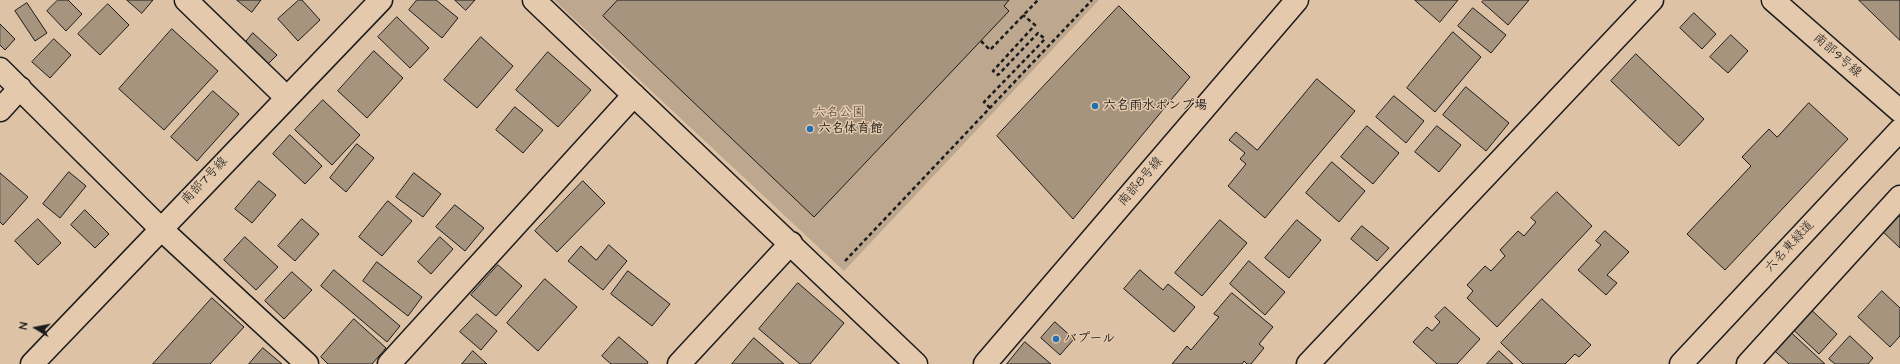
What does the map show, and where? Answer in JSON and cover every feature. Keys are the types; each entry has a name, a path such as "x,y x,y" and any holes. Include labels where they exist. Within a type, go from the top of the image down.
{"street":[{"path":"186,0 286,97"},
{"name":"南部7号線","path":"32,364 160,228 380,0"},
{"path":"534,0 791,243 916,364"},
{"name":"南部8号線","path":"985,364 1297,0"},
{"path":"1308,364 1652,0"},
{"name":"南部9号線","path":"1773,0 1900,112"},
{"path":"0,69 160,228 307,364"},
{"path":"0,110 20,88"},
{"path":"388,364 634,95"},
{"name":"六名東緑道","path":"1681,364 1900,130"},
{"path":"1748,364 1900,197"},
{"path":"679,364 791,243"}],"path":[{"path":"980,41 990,50 1038,0"},
{"path":"828,279 1092,0"},
{"path":"990,108 984,102 1044,39 1038,33 998,76 993,71 1035,25 1023,15"}],"green space":[{"name":"六名公園","path":"554,0 1099,0 844,271"}],"building":[{"path":"58,0 68,0 82,14 66,31 47,11"},
{"path":"127,0 153,0 142,13"},
{"path":"237,0 261,0 252,12"},
{"path":"299,0 302,0 320,20 298,41 278,19"},
{"path":"417,0 436,0 458,18 442,38 409,10"},
{"path":"455,0 475,0 466,10"},
{"name":"六名公園","path":"618,0 1009,0 1004,6 1009,11 814,217 603,16"},
{"path":"1415,0 1458,0 1440,22"},
{"path":"1484,0 1529,0 1508,25 1482,2"},
{"path":"1859,0 1900,0 1900,40"},
{"path":"27,3 47,33 35,41 15,11"},
{"path":"108,4 129,25 100,55 78,34"},
{"name":"六名雨水ポンプ場","path":"1119,6 1190,77 1073,219 997,136"},
{"path":"1473,8 1506,35 1491,53 1458,26"},
{"path":"1694,13 1716,34 1702,49 1680,28"},
{"path":"397,17 429,48 410,68 378,37"},
{"path":"0,24 15,39 5,50 0,45"},
{"path":"172,29 218,71 164,130 119,89"},
{"path":"1453,32 1481,57 1435,112 1407,88"},
{"path":"253,33 277,55 268,64 245,43"},
{"path":"1731,35 1748,51 1728,73 1710,57"},
{"path":"481,37 513,66 477,108 444,80"},
{"path":"54,39 71,55 50,78 32,62"},
{"path":"374,51 403,78 367,118 338,91"},
{"path":"548,52 591,90 558,127 516,90"},
{"path":"1636,54 1704,119 1679,146 1611,81"},
{"path":"1317,79 1355,111 1265,218 1228,186 1246,164 1240,159 1245,153 1229,140 1236,132 1257,150"},
{"path":"1466,87 1509,123 1486,151 1443,115"},
{"path":"213,91 239,114 197,161 171,137"},
{"path":"1394,96 1424,121 1406,143 1376,117"},
{"path":"323,100 360,135 332,165 295,130"},
{"path":"1809,103 1848,139 1725,270 1687,234 1751,166 1742,157 1769,129 1777,137"},
{"path":"515,107 543,130 523,153 496,130"},
{"path":"1367,126 1399,153 1373,184 1341,157"},
{"path":"1437,126 1461,145 1439,172 1415,152"},
{"path":"290,135 322,166 305,184 273,154"},
{"path":"357,144 374,158 346,192 330,178"},
{"path":"1332,162 1365,191 1339,222 1306,193"},
{"path":"69,172 86,186 60,218 43,204"},
{"path":"0,173 28,197 3,225 0,222"},
{"path":"414,173 441,194 423,217 396,197"},
{"path":"259,181 276,195 252,223 235,209"},
{"path":"583,181 605,203 557,252 535,231"},
{"path":"1557,192 1592,226 1497,327 1467,298 1473,291 1467,285 1485,266 1491,271 1505,256 1500,250 1518,231 1524,236 1536,222 1531,218"},
{"path":"388,201 412,221 382,256 359,237"},
{"path":"455,205 484,228 465,251 436,227"},
{"path":"85,210 109,234 95,248 71,225"},
{"path":"1896,214 1900,217 1900,248 1881,230"},
{"path":"38,219 61,243 38,265 15,241"},
{"path":"302,219 319,234 295,261 278,246"},
{"path":"1220,220 1247,243 1202,296 1175,273"},
{"path":"1297,220 1321,240 1289,278 1265,258"},
{"path":"1362,226 1389,248 1377,261 1351,239"},
{"path":"1605,231 1629,252 1607,275 1617,283 1606,295 1578,270 1601,245 1596,241"},
{"path":"245,237 278,267 256,290 224,260"},
{"path":"440,237 453,249 431,274 418,262"},
{"path":"609,245 627,261 603,290 568,261 581,246 596,260"},
{"path":"1249,261 1285,292 1265,315 1230,284"},
{"path":"377,262 422,297 408,316 363,281"},
{"path":"498,265 522,286 496,316 471,295"},
{"path":"334,270 400,326 387,342 321,286"},
{"path":"1140,270 1163,290 1168,284 1195,307 1174,332 1124,289"},
{"path":"628,271 670,304 652,326 611,294"},
{"path":"292,272 312,290 284,319 265,301"},
{"path":"545,279 577,307 538,351 507,323"},
{"path":"798,283 844,323 810,364 800,364 759,329"},
{"path":"1882,291 1900,308 1900,336 1890,347 1858,317"},
{"path":"1232,293 1273,327 1259,344 1264,348 1251,364 1247,364 1244,361 1242,364 1172,364 1187,346 1191,350 1219,317 1214,314"},
{"path":"212,298 244,327 210,364 153,364"},
{"path":"1542,299 1591,345 1579,357 1575,354 1565,364 1523,364 1501,343"},
{"path":"1805,304 1837,334 1819,354 1786,323"},
{"path":"1445,307 1480,339 1457,364 1437,364 1413,342 1427,327 1432,331 1440,322 1435,317"},
{"path":"477,314 497,331 481,350 460,332"},
{"path":"354,319 386,348 372,364 328,364 321,357"},
{"path":"1055,322 1074,339 1060,355 1041,338"},
{"path":"1783,325 1825,364 1789,364 1766,343"},
{"path":"1850,336 1873,358 1868,364 1835,364 1829,359"},
{"path":"619,337 648,362 647,364 611,364 602,356"},
{"path":"754,338 784,364 732,364"},
{"path":"1025,342 1051,364 1007,364"},
{"path":"263,348 282,364 249,364"},
{"path":"473,351 487,364 462,364"},
{"path":"1499,351 1513,364 1487,364"}],"place":[{"name":"六名雨水ポンプ場","path":"1095,106"},
{"name":"六名体育館","path":"810,129"},
{"name":"バプール","path":"1056,339"}]}
